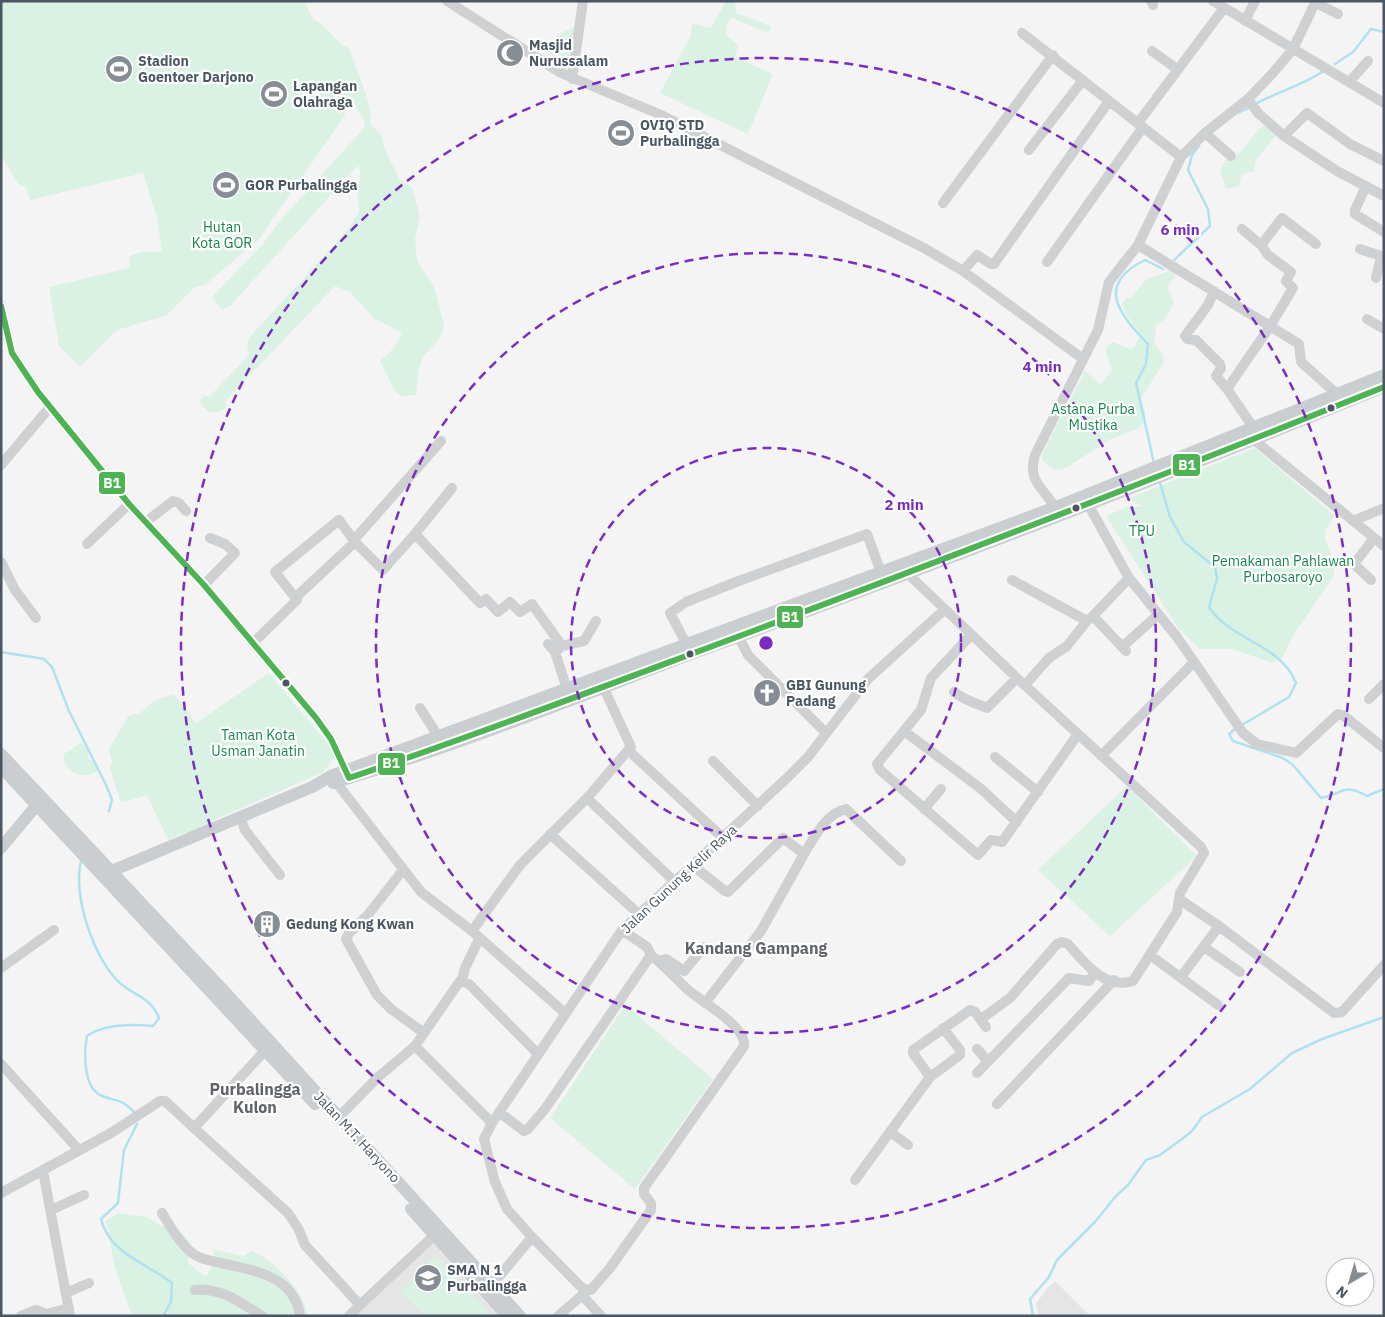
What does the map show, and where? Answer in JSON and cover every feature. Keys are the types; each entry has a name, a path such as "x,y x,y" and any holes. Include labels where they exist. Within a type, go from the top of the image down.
{"main road":[{"path":"107,873 312,788 320,788 333,779 736,633 1058,512 1160,472 1384,375"},
{"path":"1250,433 1384,387"},
{"path":"883,578 908,574 1058,512 1089,506 1160,472"},
{"path":"348,774 438,736 567,689 601,682"},
{"path":"1,754 40,802"},
{"path":"1,768 40,802"},
{"path":"1,848 40,802"},
{"name":"Jalan M.T. Haryono","path":"40,802 269,1047 438,1232 492,1285 520,1316"},
{"name":"Jalan M.T. Haryono","path":"269,1047 339,1117 507,1316"}],"street":[{"path":"447,1 572,79 659,114 924,248 963,271 1083,359"},
{"path":"572,79 583,1"},
{"path":"1213,1 1384,103"},
{"path":"1245,21 1255,1"},
{"path":"1058,512 1036,483 1032,465 1034,454 1098,330 1109,282 1138,245 1181,157 1249,101 1293,49 1316,2 1338,14"},
{"path":"1046,262 1177,70 1224,8"},
{"path":"1022,33 1053,55 1181,157"},
{"path":"1152,51 1177,70"},
{"path":"943,204 1053,55"},
{"path":"1350,81 1368,61"},
{"path":"1029,150 1083,80"},
{"path":"963,271 977,255 992,265 994,264 1109,101"},
{"path":"1249,101 1258,113 1284,136 1337,171 1384,196"},
{"path":"1284,136 1307,113 1350,144 1384,160"},
{"path":"1207,136 1231,156"},
{"path":"1366,186 1355,214 1384,232"},
{"path":"1261,245 1278,221 1284,218 1316,244"},
{"path":"1227,388 1271,325 1293,288 1286,281 1290,272 1268,255 1261,245 1242,229"},
{"path":"1138,245 1271,325 1299,344 1301,362 1337,394"},
{"path":"1360,249 1382,257 1376,278"},
{"path":"1214,291 1208,305 1185,336 1187,339 1196,340 1220,364 1216,376 1227,388 1250,433 1384,546"},
{"path":"1,305 15,360 50,407 129,504 147,521 204,585 327,733 348,774"},
{"path":"1367,319 1384,329"},
{"path":"1,465 50,407"},
{"path":"253,643 296,602 296,598 354,541 441,440"},
{"path":"296,598 275,574 277,570 337,520 340,520 354,541 384,570 452,488"},
{"path":"147,521 174,501 179,503 186,511"},
{"path":"87,544 129,504"},
{"path":"1089,506 1129,578 1194,662 1243,734 1257,744 1296,753 1333,717 1340,715 1384,748"},
{"path":"1353,521 1384,508"},
{"path":"415,534 480,603 486,599 498,612 510,602 520,612 532,604 555,648 567,689"},
{"path":"682,652 670,613 686,602 764,571 867,534 883,578"},
{"path":"204,585 235,553 225,544 210,538"},
{"path":"1371,580 1354,564 1374,538"},
{"path":"1,562 15,590 36,618"},
{"path":"908,574 944,610 1203,850 1203,858 1180,893 1177,912 1131,982 1114,980 1095,973 1068,944 1060,942 1010,998 984,1023 970,1010 912,1052 930,1077"},
{"path":"954,692 965,700 978,703 987,708 1049,658 1067,646 1129,578"},
{"path":"1012,580 1090,619 1124,649 1158,615"},
{"name":"Jalan Gunung Kelir Raya","path":"601,1316 584,1293 508,1209 495,1182 484,1139 492,1123 565,1013 626,926 784,781 826,733 868,679 944,610"},
{"path":"555,648 584,641 596,621"},
{"path":"736,633 748,655 826,733"},
{"path":"971,634 934,674 921,710 877,765 924,809 977,855 991,840 1002,842 1078,734"},
{"path":"1101,756 1194,662"},
{"path":"339,1117 378,1078 416,1046 462,980 476,935 507,881 550,834 587,798 629,751 632,744 601,682"},
{"path":"1369,699 1384,684"},
{"path":"420,708 438,736"},
{"path":"904,731 980,788 1017,822"},
{"path":"629,751 722,837"},
{"path":"995,757 1038,792"},
{"path":"713,761 758,806"},
{"path":"333,779 403,870 432,902 476,935 565,1013"},
{"path":"924,809 941,789"},
{"path":"587,798 674,881"},
{"path":"707,1000 761,930 804,854 824,824 842,809 849,810 901,861"},
{"path":"240,817 245,830 280,875"},
{"path":"550,834 639,914"},
{"path":"692,865 724,891 728,892 783,838 804,854"},
{"path":"403,870 361,922 349,933 346,940 377,995 391,1009 424,1033"},
{"path":"1179,899 1220,926 1334,1013 1342,1012 1384,965"},
{"path":"558,1316 584,1293 591,1290 610,1268 651,1210 652,1205 644,1194 644,1188 744,1046 743,1039 737,1030 707,1000 659,959 626,926"},
{"path":"1182,978 1220,926"},
{"path":"1,968 54,930"},
{"path":"659,959 682,970 686,970 704,947"},
{"path":"1204,947 1240,972"},
{"path":"1150,955 1218,1004"},
{"path":"500,1112 524,1131 528,1129 659,959"},
{"path":"977,1073 1069,978 1089,981 1095,973"},
{"path":"462,980 469,984 538,1054"},
{"path":"996,1104 1114,980"},
{"path":"855,1180 930,1077 960,1054 960,1050 943,1028"},
{"path":"416,1046 492,1123"},
{"path":"194,1128 269,1047"},
{"path":"976,1049 988,1062"},
{"path":"1,1064 79,1150"},
{"path":"1,1193 143,1114 160,1101 165,1101 288,1213 298,1228 305,1245 360,1305"},
{"path":"890,1132 908,1145"},
{"path":"21,1316 36,1310 46,1314 69,1312 43,1171"},
{"path":"51,1210 84,1195"},
{"path":"162,1213 187,1248 195,1255 205,1260 272,1277 285,1285 298,1302 300,1316"},
{"path":"349,1316 438,1232"},
{"path":"492,1285 532,1237"},
{"path":"66,1293 89,1283"},
{"path":"195,1290 210,1290 223,1293 262,1316"}],"shaded area":[{"name":"SMA N 1 Purbalingga","path":"431,1241 498,1316 354,1316"},
{"path":"1055,1281 1090,1316 1039,1316 1036,1304 1048,1287"}],"green space":[{"name":"GOR Purbalingga","path":"1,1 307,1 306,6 314,20 324,26 339,42 349,48 367,97 371,116 370,123 382,136 384,147 399,179 412,188 420,217 415,238 417,261 434,286 444,325 440,338 422,358 418,373 416,395 401,396 395,391 380,361 393,349 402,333 374,318 350,292 335,286 233,393 225,402 227,406 225,408 218,412 207,411 199,401 204,396 210,396 249,355 247,344 249,338 346,232 359,212 357,190 361,176 358,165 230,306 222,310 212,297 263,244 279,222 365,127 364,120 350,97 338,100 344,108 345,115 259,239 206,284 194,288 167,315 117,330 80,367 59,346 49,287 129,268 130,256 141,252 162,252 157,218 143,173 30,200 26,187 19,184 1,156"},
{"path":"726,1 735,1 736,13 771,26 769,32 762,31 732,18 727,23 726,35 738,45 735,57 773,74 748,134 660,93 690,37 692,24 711,28"},
{"path":"576,27 583,27 568,72 552,58 547,48 559,34"},
{"path":"1263,126 1272,130 1275,136 1256,160 1254,171 1242,174 1239,186 1226,189 1220,171 1227,159 1238,154"},
{"name":"Astana Purba Mustika","path":"1171,270 1174,272 1175,277 1167,286 1174,303 1166,318 1156,325 1154,343 1164,356 1163,364 1141,398 1145,420 1139,428 1109,440 1066,468 1055,470 1043,461 1041,456 1085,371 1101,385 1112,370 1106,353 1107,346 1113,342 1131,349 1136,345 1140,333 1125,313 1122,304 1147,279"},
{"path":"1255,448 1335,516 1328,526 1325,535 1334,563 1333,577 1294,634 1282,658 1272,663 1233,649 1200,649 1178,628 1106,516 1130,506 1145,507 1127,499"},
{"name":"Taman Kota Usman Janatin","path":"269,673 333,750 334,758 323,772 212,821 203,830 182,834 168,840 147,795 121,803 110,768 112,761 109,749 128,717 134,713 138,715 154,701 174,694 196,723"},
{"path":"82,742 87,750 89,760 96,761 97,772 79,775 69,770 66,766 64,754"},
{"path":"1127,786 1197,856 1110,936 1038,870"},
{"path":"625,1005 713,1079 635,1189 550,1118"},
{"path":"118,1213 146,1217 161,1226 179,1231 191,1243 188,1263 206,1277 212,1267 214,1250 244,1256 251,1251 259,1255 278,1268 295,1287 301,1297 307,1316 132,1316 115,1268 106,1221"},
{"path":"436,1255 493,1316 425,1316 402,1293 404,1288"}],"waterway":[{"path":"1335,64 1353,52 1371,29 1384,32"},
{"path":"1255,104 1322,72"},
{"path":"1237,113 1250,107"},
{"path":"1174,260 1210,226 1208,209 1188,170 1192,155 1199,146"},
{"path":"1154,463 1136,383 1146,364 1148,344 1121,311 1116,290 1120,280 1129,270 1145,260 1163,269"},
{"path":"1159,480 1170,517 1184,542 1215,567 1217,579 1209,607 1229,627 1279,659 1289,670 1296,683 1289,697 1242,725"},
{"path":"1,652 44,659 52,667 69,711 107,787 112,800 109,811"},
{"path":"1237,727 1229,734 1233,741 1283,758 1293,765 1321,798 1348,789 1367,796 1384,789"},
{"path":"81,861 79,875 80,891 94,944 111,973 121,984 148,1002 159,1018 153,1026 127,1025 110,1027 87,1036 85,1051 86,1068 94,1091 121,1102 134,1112"},
{"path":"1033,1316 1030,1299 1049,1277 1057,1260 1128,1185 1146,1160 1160,1155 1182,1139 1192,1131 1202,1117 1250,1089 1292,1053 1322,1039 1384,1017"},
{"path":"137,1124 124,1150 118,1203 101,1219 105,1231 120,1249 172,1283 171,1302 163,1316"}],"transit line":[{"name":"B1","path":"1,306 12,353 38,392 129,504 204,585 316,718 331,739 349,778 522,717 867,588 1126,489 1384,387"}],"place":[{"name":"Masjid Nurussalam","path":"510,53"},
{"name":"Stadion Goentoer Darjono","path":"119,69"},
{"name":"Lapangan Olahraga","path":"274,94"},
{"name":"OVIQ STD Purbalingga","path":"621,133"},
{"name":"GOR Purbalingga","path":"226,185"},
{"name":"GBI Gunung Padang","path":"767,693"},
{"name":"Gedung Kong Kwan","path":"267,924"},
{"name":"SMA N 1 Purbalingga","path":"428,1278"}],"district":[{"name":"Kandang Gampang","path":"756,948"},
{"name":"Purbalingga Kulon","path":"255,1098"}],"park label":[{"name":"Hutan Kota GOR","path":"222,236"},
{"name":"TPU","path":"1142,531"},
{"name":"Pemakaman Pahlawan Purbosaroyo","path":"1283,570"}]}
